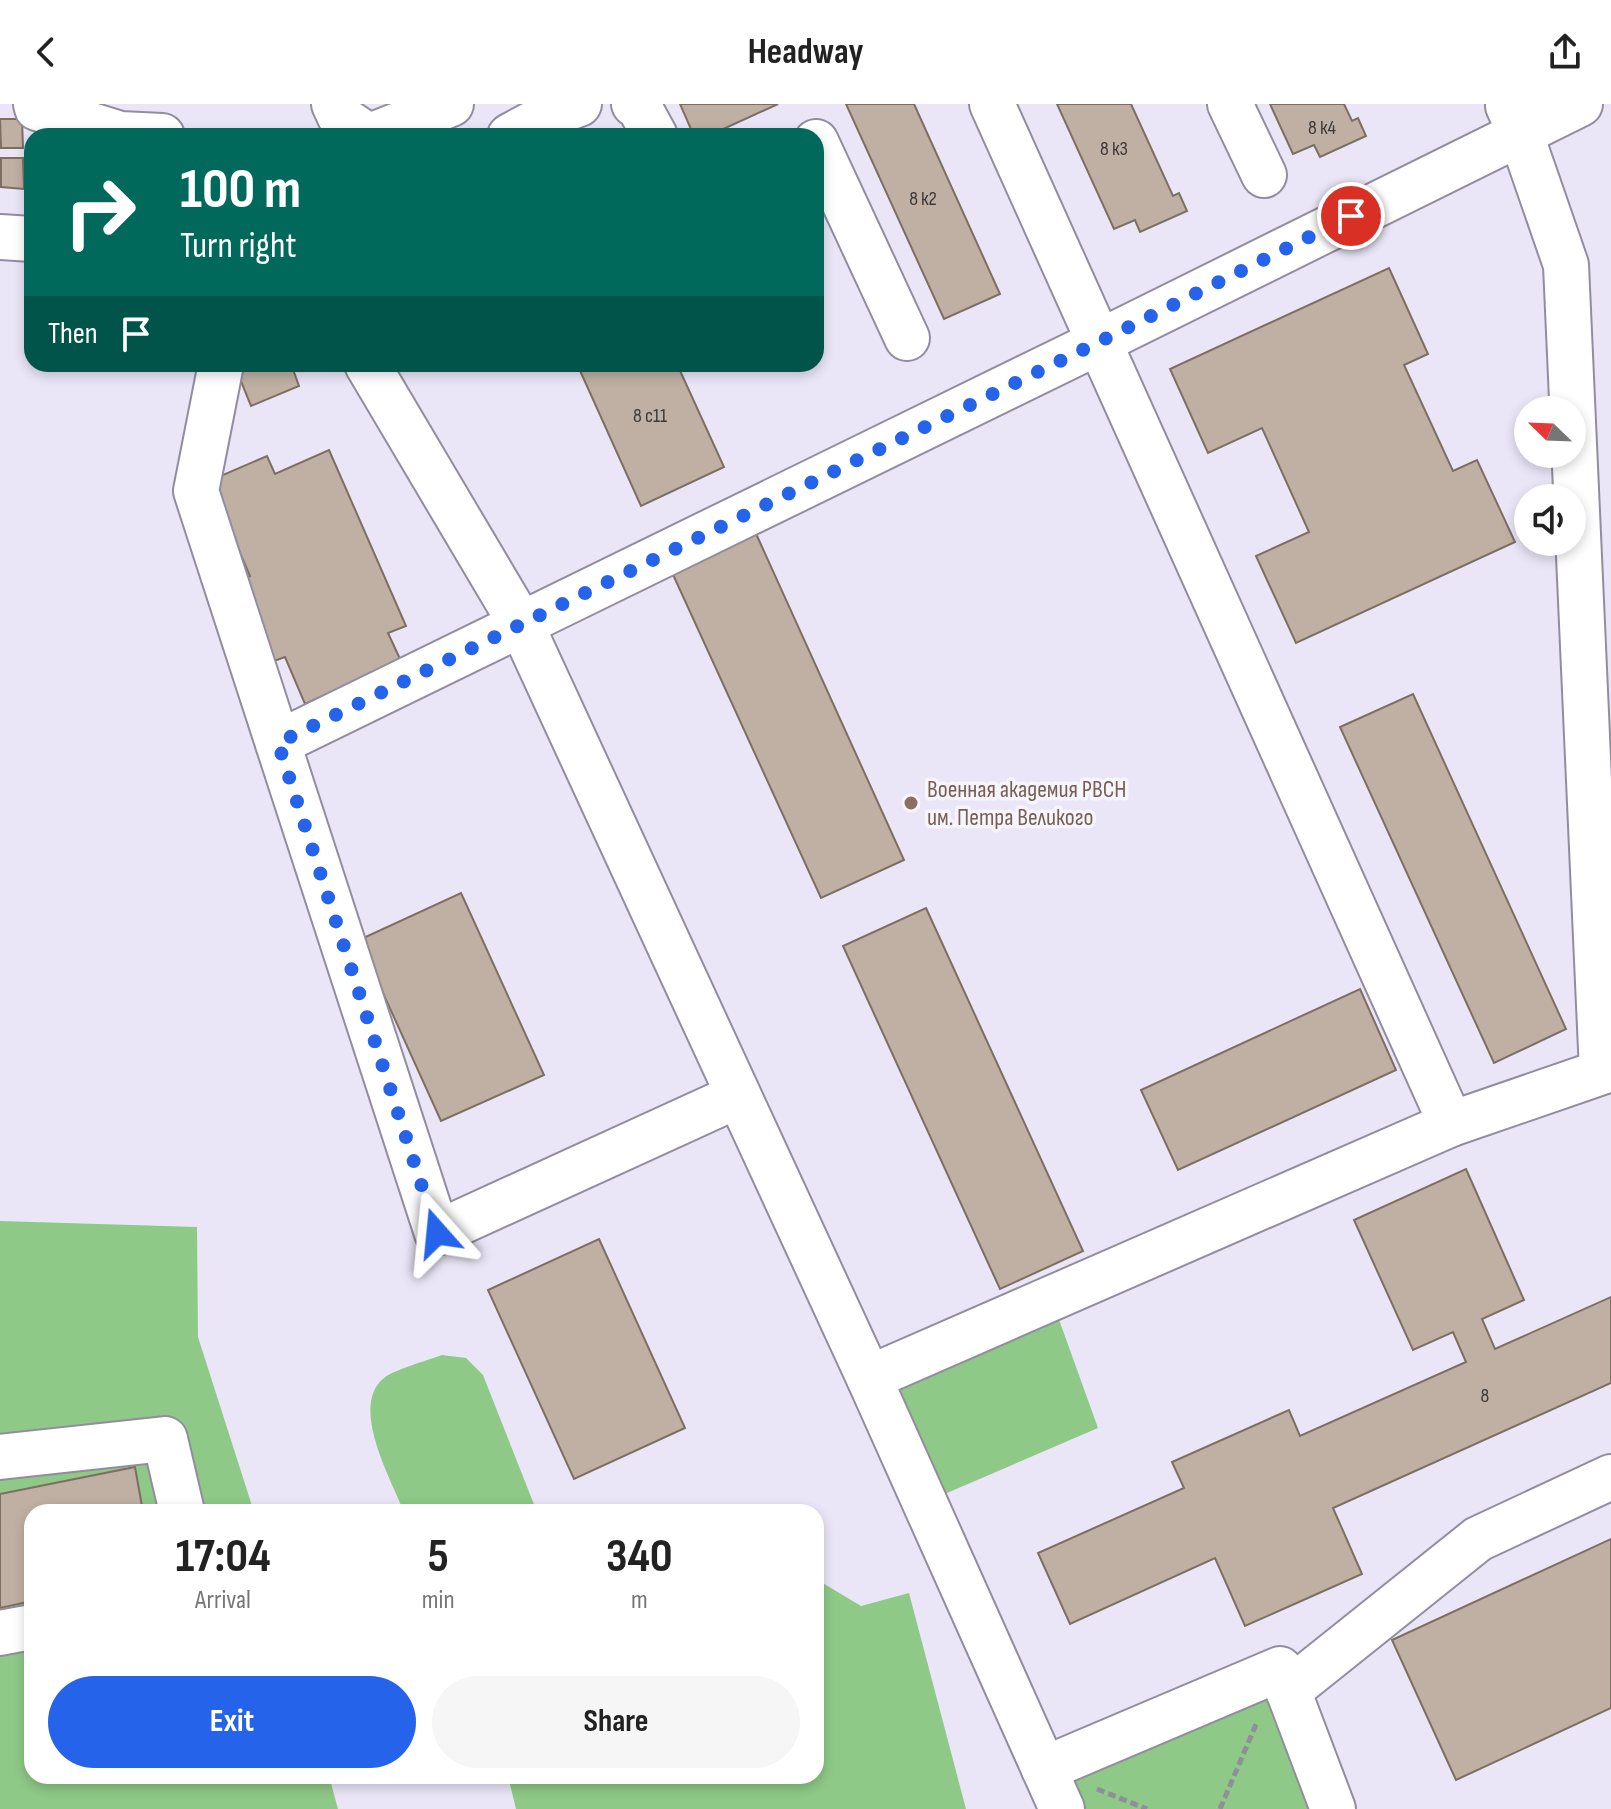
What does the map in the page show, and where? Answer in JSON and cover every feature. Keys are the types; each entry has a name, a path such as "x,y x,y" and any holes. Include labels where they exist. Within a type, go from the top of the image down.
{"lane":[{"path":"36,104 37,108 133,125"},
{"path":"334,104 340,117 357,128"},
{"path":"390,128 451,104"},
{"path":"525,128 579,104"},
{"path":"634,104 638,105 651,128"},
{"path":"992,104 1451,1124"},
{"path":"1230,104 1264,175"},
{"path":"278,743 1099,342 1514,118 1580,104"},
{"path":"869,1378 1451,1124 1602,1072 1566,265 1514,118"},
{"path":"824,159 907,338"},
{"path":"0,237 24,238"},
{"path":"219,372 196,491 437,1233 724,1102"},
{"path":"372,372 521,624 869,1378 1062,1809"},
{"path":"0,1457 165,1439 180,1504"},
{"path":"1044,1769 1284,1680 1478,1539 1611,1477"},
{"path":"0,1633 24,1628"},
{"path":"1284,1680 1333,1809"}],"path":[{"path":"1220,1809 1284,1680"}],"green space":[{"path":"0,1221 197,1227 198,1337 251,1504 24,1504 24,1784 331,1784 338,1809 0,1809"},
{"path":"1057,1314 1098,1428 940,1496 892,1403 900,1384"},
{"path":"442,1355 466,1358 483,1375 534,1504 401,1504 376,1443 371,1406 374,1390 384,1378"},
{"path":"824,1584 861,1606 909,1593 966,1809 516,1809 510,1784 824,1784"},
{"path":"1251,1695 1272,1701 1316,1809 1077,1809 1067,1787 1077,1768"}],"building":[{"path":"680,104 778,104 726,128 690,128"},
{"path":"846,104 914,104 1000,294 944,319"},
{"path":"1057,104 1131,104 1173,196 1179,193 1187,211 1140,232 1135,220 1114,229"},
{"path":"1270,104 1344,104 1352,121 1358,118 1366,136 1320,157 1314,145 1293,154"},
{"path":"0,119 22,119 23,148 1,148"},
{"path":"1,158 23,158 24,189 1,187"},
{"path":"1389,268 1428,354 1404,365 1453,471 1477,460 1514,542 1296,643 1256,556 1309,532 1262,428 1208,453 1170,369"},
{"path":"237,372 294,372 299,386 251,406"},
{"path":"581,372 681,372 724,467 641,506"},
{"path":"329,450 406,626 388,633 401,661 305,704 285,657 274,661 240,581 250,576 209,481 267,456 275,474"},
{"path":"748,516 904,860 821,898 664,555"},
{"path":"1413,694 1566,1029 1494,1063 1340,727"},
{"path":"461,893 544,1075 441,1121 359,940"},
{"path":"926,908 1083,1251 1000,1289 843,946"},
{"path":"1360,989 1396,1070 1178,1170 1141,1090"},
{"path":"1466,1169 1524,1300 1482,1319 1495,1349 1611,1297 1611,1383 1333,1508 1362,1574 1245,1626 1215,1558 1070,1624 1038,1553 1184,1488 1172,1462 1289,1410 1300,1436 1466,1362 1453,1332 1413,1350 1354,1220"},
{"path":"599,1239 685,1428 574,1479 488,1290"},
{"path":"135,1467 142,1504 24,1504 24,1603 0,1608 0,1494"},
{"path":"1611,1539 1611,1708 1456,1780 1392,1640"}],"place":[{"name":"Военная академия РВСН им. Петра Великого","path":"911,803"}],"route":[{"path":"437,1233 278,743 1351,216"}]}
